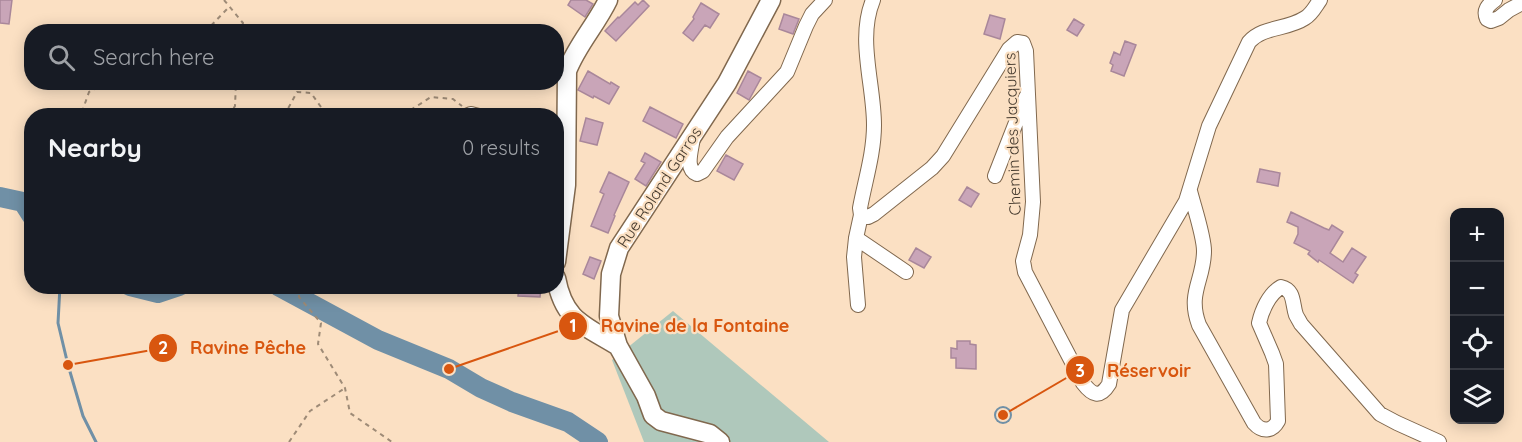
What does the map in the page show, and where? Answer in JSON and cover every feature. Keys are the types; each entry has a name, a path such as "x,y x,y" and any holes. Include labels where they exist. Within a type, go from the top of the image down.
{"main road":[{"path":"564,120 567,71 608,0"},
{"name":"Rue Roland Garros","path":"720,442 710,434 661,421 652,415 646,396 618,346 609,316 611,274 619,248 727,83 771,0"},
{"path":"564,166 567,185 564,206"},
{"path":"561,294 568,313 576,321 618,346"}],"street":[{"path":"694,132 689,166 692,172 697,174 703,171 727,137 787,72 809,20 825,0"},
{"path":"858,305 854,257 874,128 874,105 866,38 867,22 873,0"},
{"path":"1320,0 1311,14 1305,18 1262,32 1248,42 1209,126 1190,191 1204,246 1203,262 1196,289 1195,315 1258,427 1271,429 1278,421 1276,364 1259,323 1262,310 1276,289 1281,286 1291,293 1300,324 1380,414 1439,442"},
{"path":"1495,0 1485,13 1487,19 1491,21 1522,3"},
{"name":"Chemin des Jacquiers","path":"861,215 868,217 874,214 932,168 943,156 1009,49 1017,42 1023,43 1026,47 1034,202 1030,235 1023,261 1025,272 1083,383 1090,392 1100,394 1109,384 1122,310 1182,210 1190,191"},
{"path":"995,176 1028,91"},
{"path":"856,238 906,272"}],"path":[{"path":"224,0 243,24"},
{"path":"213,24 229,7"},
{"path":"83,108 89,92 93,90"},
{"path":"234,108 236,90"},
{"path":"288,108 297,92 311,93 321,108"},
{"path":"414,108 431,97 453,99 464,108"},
{"path":"299,294 299,297 321,322 318,345 345,388 350,413 392,442"},
{"path":"290,442 310,411 345,388"}],"green space":[{"path":"673,311 829,442 644,442 612,360"}],"water":[{"path":"1003,406 1009,409 1012,415 1009,421 1003,424 997,421 994,415 997,409"}],"building":[{"path":"0,0 12,0 9,24 0,23"},
{"path":"571,0 586,0 593,4 585,17 568,5"},
{"path":"643,0 649,6 616,41 605,31 635,2 638,5"},
{"path":"701,3 719,14 710,28 705,25 693,41 683,33 694,19"},
{"path":"784,14 799,19 793,34 779,29"},
{"path":"990,15 1005,19 1000,39 984,34"},
{"path":"1074,19 1084,25 1077,36 1067,30"},
{"path":"1125,41 1136,45 1124,76 1111,71 1113,65 1110,63 1114,52 1120,55"},
{"path":"588,71 619,87 609,104 578,90"},
{"path":"748,71 761,78 749,100 737,93"},
{"path":"650,107 683,124 676,138 643,121"},
{"path":"586,118 603,123 597,145 580,141"},
{"path":"645,153 661,162 646,186 635,179 645,163 641,161"},
{"path":"726,155 743,164 734,180 717,171"},
{"path":"1260,169 1280,173 1278,186 1257,182"},
{"path":"609,172 629,182 608,233 591,226 604,194 600,192"},
{"path":"967,187 979,194 971,207 959,200"},
{"path":"1291,212 1329,230 1332,225 1343,232 1330,253 1343,262 1352,248 1366,257 1355,273 1358,275 1353,283 1319,260 1318,262 1308,254 1310,251 1294,243 1298,227 1287,222"},
{"path":"916,248 931,257 924,268 909,260"},
{"path":"590,257 601,261 594,279 583,274"},
{"path":"518,294 540,294 540,297 518,296"},
{"path":"957,341 970,341 970,344 976,345 976,369 956,368 956,358 951,358 951,348 957,349"}],"waterway":[{"path":"0,197 24,204"},
{"path":"60,294 58,323 68,365 83,416 96,442"},
{"path":"293,294 378,340 449,369 481,388 568,422 598,442"}],"place":[{"name":"Ravine Pêche","path":"68,365"},
{"name":"Ravine de la Fontaine","path":"449,369"},
{"name":"Réservoir","path":"1003,415"}]}
